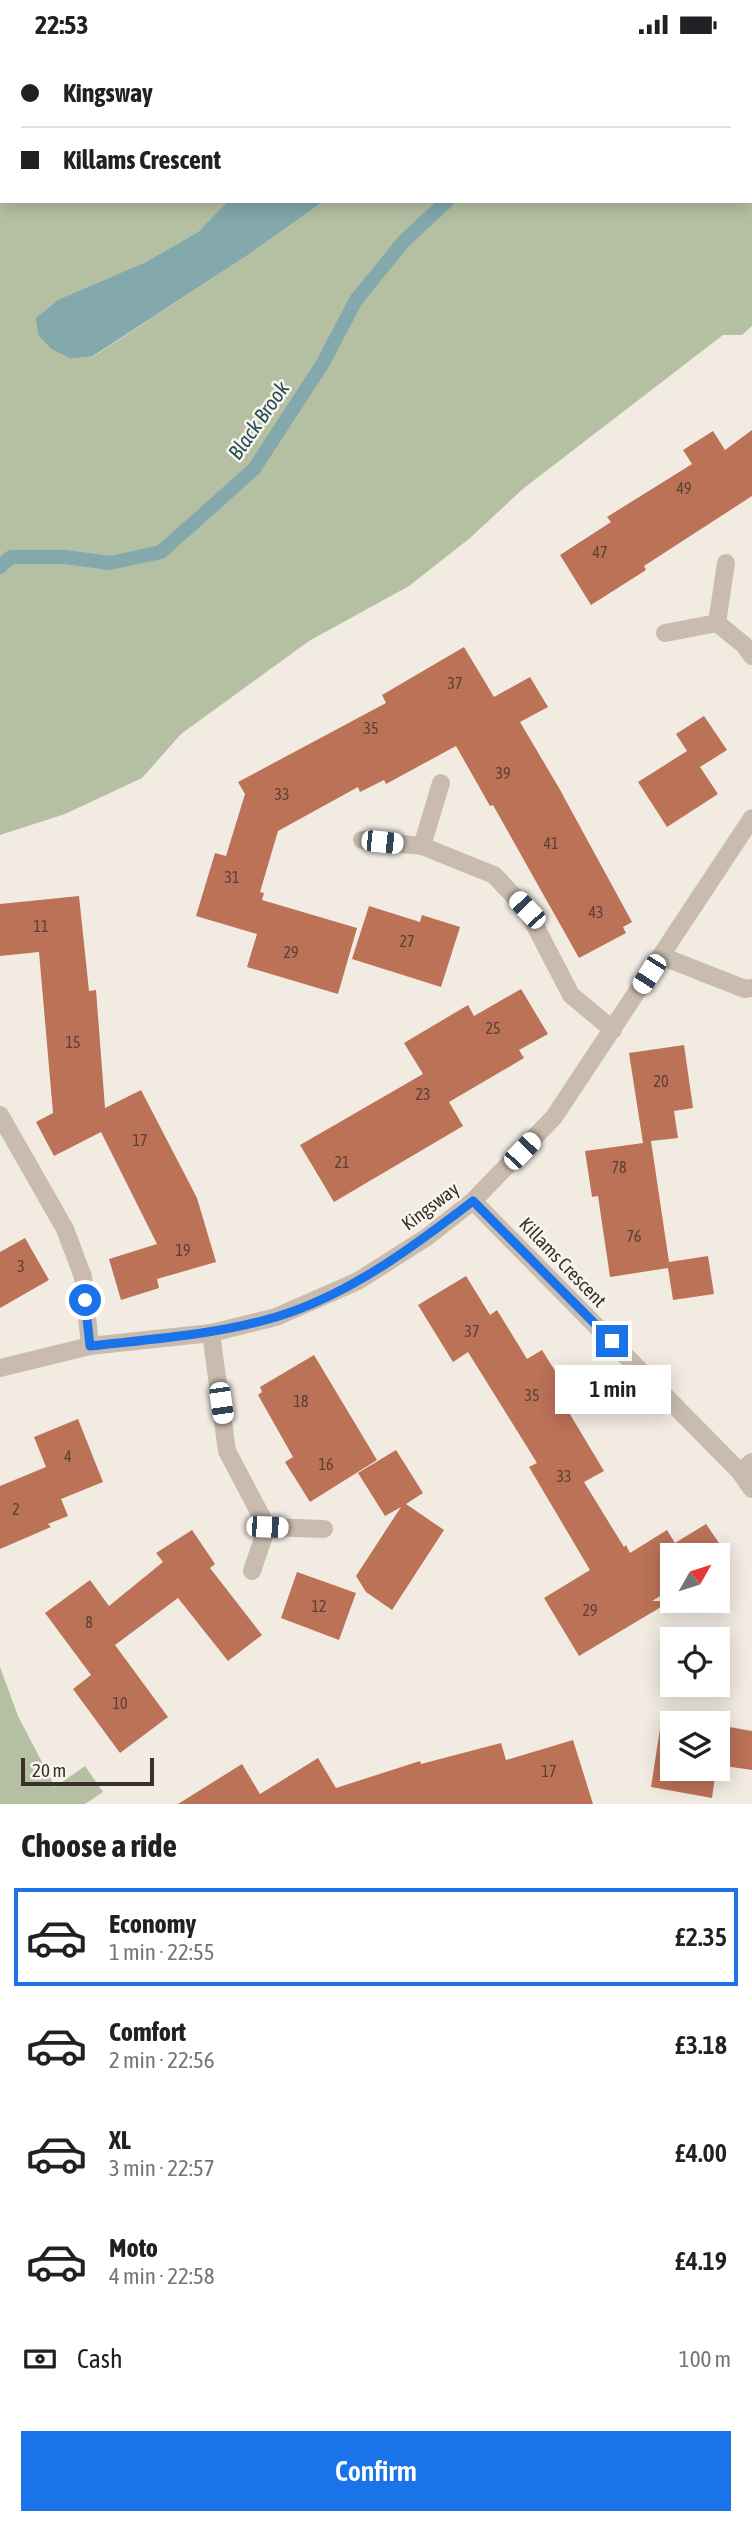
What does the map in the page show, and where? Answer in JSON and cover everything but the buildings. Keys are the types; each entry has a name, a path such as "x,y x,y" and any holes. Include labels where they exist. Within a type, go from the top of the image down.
{"street":[{"path":"717,623 726,563"},
{"path":"664,633 717,623 744,645 752,656"},
{"path":"422,846 441,783"},
{"name":"Kingsway","path":"0,1368 90,1346 211,1333 276,1317 358,1281 427,1237 473,1201 554,1117 752,818"},
{"path":"362,840 422,846 494,875 527,910 571,995 613,1030"},
{"path":"661,956 745,989 752,988"},
{"path":"0,1115 65,1229 83,1277 90,1346"},
{"name":"Killams Crescent","path":"473,1201 746,1467 752,1489"},
{"path":"211,1333 228,1451 267,1527 252,1570"},
{"path":"267,1527 324,1529"}],"green space":[{"path":"0,203 226,203 198,232 37,318 38,335 51,349 71,359 94,356 251,253 321,203 752,203 752,326 742,335 723,335 524,488 470,538 409,586 309,641 181,734 142,778 65,814 0,835"},
{"path":"0,1667 18,1716 55,1787 85,1766 103,1792 85,1804 0,1804"}],"water":[{"path":"226,203 321,203 251,253 93,356 71,359 51,349 38,335 36,318 58,300 144,263 198,232"}],"waterway":[{"name":"Black Brook","path":"0,567 11,557 65,557 110,563 161,552 254,469 323,363 356,300 404,241 445,203"}],"route":[{"path":"85,1300 90,1346 211,1333 276,1317 358,1281 427,1237 473,1201 612,1341"}]}
